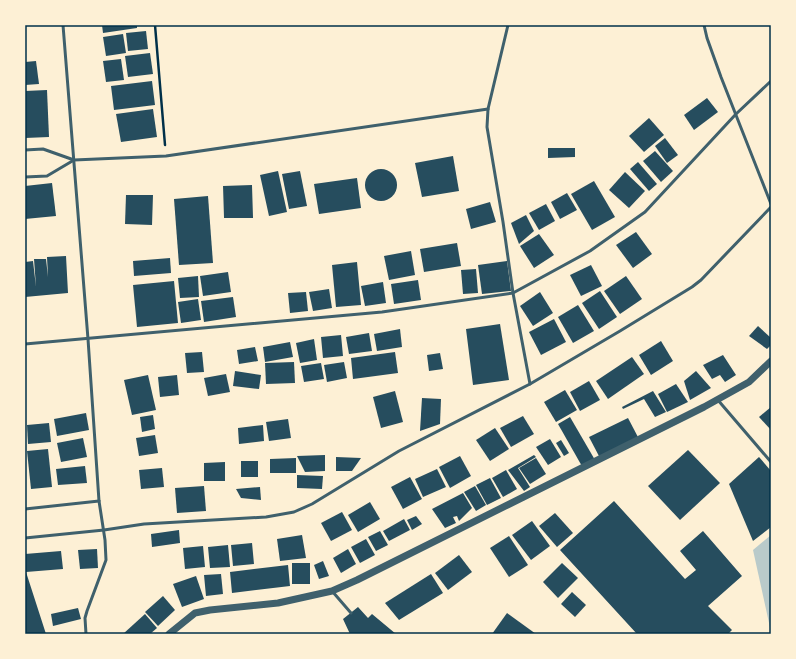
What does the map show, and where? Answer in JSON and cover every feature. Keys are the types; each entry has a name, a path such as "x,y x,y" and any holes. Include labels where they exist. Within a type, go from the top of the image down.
{"street":[{"path":"169,634 194,613 278,603 332,591 364,577 718,400 749,382 771,362"}],"lane":[{"path":"63,25 88,339 99,501 104,530 106,560 85,618 86,634"},
{"path":"508,25 488,109 486,127 503,222 513,293 530,384"},
{"path":"25,538 104,530 144,524 266,517 294,512 312,504 399,451 530,384 692,287 701,280 771,205 721,77 704,25"},
{"path":"25,344 382,312 513,293 590,251 645,212 736,114 771,81"},
{"path":"25,150 43,149 74,160 166,156 488,109"},
{"path":"25,177 47,176 74,160"},
{"path":"718,400 771,462"},
{"path":"25,509 99,501"},
{"path":"332,591 351,613"}],"path":[{"path":"155,25 166,156"}],"shaded area":[{"path":"771,535 771,632 753,550"}],"building":[{"path":"102,25 137,25 137,28 103,33"},
{"path":"146,31 148,49 128,51 126,33"},
{"path":"123,34 126,53 106,56 103,37"},
{"path":"150,53 153,74 128,77 125,56"},
{"path":"121,59 124,80 106,82 103,61"},
{"path":"36,61 39,84 25,85 25,62"},
{"path":"152,81 155,105 114,110 111,86"},
{"path":"47,90 49,137 25,138 25,91"},
{"path":"707,98 718,112 694,130 684,115"},
{"path":"153,109 157,137 121,142 116,114"},
{"path":"649,118 664,135 644,152 629,136"},
{"path":"665,138 678,155 667,163 655,146"},
{"path":"548,148 575,148 575,157 548,158"},
{"path":"655,151 673,171 661,182 643,161"},
{"path":"453,156 459,191 422,197 415,163"},
{"path":"638,162 657,184 649,191 630,169"},
{"path":"378,169 384,169 394,176 397,185 396,191 390,198 384,201 378,201 368,194 365,188 365,182 372,172"},
{"path":"278,171 287,212 269,216 260,175"},
{"path":"300,171 307,206 289,209 282,174"},
{"path":"625,172 645,191 629,208 609,190"},
{"path":"357,178 361,208 319,214 314,184"},
{"path":"594,181 615,217 592,230 571,194"},
{"path":"52,183 56,216 25,219 25,186"},
{"path":"252,185 253,218 224,218 223,186"},
{"path":"567,193 577,210 560,219 551,202"},
{"path":"126,195 153,195 152,225 125,224"},
{"path":"208,196 213,263 179,265 174,199"},
{"path":"490,202 496,222 471,229 466,209"},
{"path":"546,204 555,221 539,230 529,213"},
{"path":"526,215 534,231 519,244 511,223"},
{"path":"636,232 652,254 633,268 616,245"},
{"path":"539,234 554,255 534,268 520,246"},
{"path":"457,243 461,266 424,272 420,249"},
{"path":"411,251 415,275 389,280 384,256"},
{"path":"66,256 68,293 25,297 25,262 33,261 36,287 34,259 46,259 48,277 47,257"},
{"path":"170,258 171,273 134,276 133,261"},
{"path":"507,261 511,291 482,294 478,265"},
{"path":"357,262 361,305 336,307 332,265"},
{"path":"591,265 602,286 581,296 570,275"},
{"path":"476,269 478,293 463,294 461,270"},
{"path":"228,272 231,292 203,296 200,276"},
{"path":"198,276 199,297 180,298 178,278"},
{"path":"626,276 642,299 620,314 604,291"},
{"path":"418,280 421,300 394,304 391,284"},
{"path":"174,281 178,323 137,327 133,285"},
{"path":"383,282 386,303 365,306 361,286"},
{"path":"329,289 332,308 313,311 309,292"},
{"path":"600,291 617,317 599,329 582,303"},
{"path":"306,292 308,311 290,313 288,293"},
{"path":"540,292 553,313 533,326 520,306"},
{"path":"233,297 236,317 204,322 201,301"},
{"path":"198,299 201,320 181,323 178,302"},
{"path":"578,305 594,331 573,343 558,317"},
{"path":"554,319 566,342 541,355 529,332"},
{"path":"500,324 509,380 473,385 466,329"},
{"path":"758,326 771,338 771,345 767,349 749,336"},
{"path":"400,329 402,347 377,351 374,334"},
{"path":"369,333 372,351 349,354 346,337"},
{"path":"341,335 343,356 323,358 321,337"},
{"path":"314,339 317,360 300,363 296,343"},
{"path":"661,341 673,361 651,375 639,355"},
{"path":"290,342 293,357 265,362 263,347"},
{"path":"255,347 258,361 239,364 237,350"},
{"path":"202,352 204,372 187,373 185,353"},
{"path":"395,352 398,373 353,379 351,358"},
{"path":"440,353 443,369 429,371 427,355"},
{"path":"723,355 736,375 725,382 720,375 712,379 703,365"},
{"path":"632,357 644,374 608,399 596,381"},
{"path":"294,362 295,383 266,384 265,363"},
{"path":"344,362 347,378 327,382 324,365"},
{"path":"321,363 324,379 304,382 301,366"},
{"path":"235,371 261,375 259,389 233,386"},
{"path":"696,371 711,388 690,400 684,381"},
{"path":"226,374 230,392 208,396 204,378"},
{"path":"148,375 156,410 132,415 124,380"},
{"path":"177,375 179,395 160,397 158,377"},
{"path":"589,381 600,400 580,411 570,392"},
{"path":"676,384 688,402 667,412 658,394"},
{"path":"565,390 577,410 556,422 544,402"},
{"path":"395,391 403,422 381,428 373,397"},
{"path":"653,391 666,412 655,417 644,399 623,409 622,407"},
{"path":"422,398 441,399 440,424 420,431"},
{"path":"771,407 771,430 759,417"},
{"path":"86,413 89,430 57,436 54,419"},
{"path":"153,415 155,429 142,432 140,417"},
{"path":"523,416 534,434 511,447 500,428"},
{"path":"570,417 595,460 583,468 558,424"},
{"path":"628,418 639,439 600,458 589,437"},
{"path":"288,419 291,438 269,441 266,422"},
{"path":"49,423 51,442 28,444 27,425"},
{"path":"263,425 264,441 239,444 238,428"},
{"path":"495,428 509,449 490,461 476,440"},
{"path":"155,435 158,453 139,456 136,438"},
{"path":"83,438 87,457 61,462 57,443"},
{"path":"550,439 561,457 548,465 536,447"},
{"path":"561,440 569,453 564,456 556,443"},
{"path":"48,449 52,487 31,489 27,451"},
{"path":"688,450 720,483 680,520 648,486"},
{"path":"325,455 325,471 305,472 297,456"},
{"path":"534,455 536,457 518,468 530,487 524,491 508,470"},
{"path":"460,456 471,476 450,488 439,467"},
{"path":"336,457 361,458 352,471 336,471"},
{"path":"759,457 771,471 771,527 753,541 729,484"},
{"path":"296,458 296,473 270,473 270,459"},
{"path":"536,458 546,474 530,484 519,468"},
{"path":"241,461 258,461 258,477 241,477"},
{"path":"225,462 225,481 204,481 204,463"},
{"path":"85,466 87,483 58,485 56,469"},
{"path":"162,468 164,487 141,489 139,470"},
{"path":"437,469 446,487 423,497 415,479"},
{"path":"506,470 517,489 503,497 492,478"},
{"path":"297,475 323,476 322,489 297,488"},
{"path":"410,477 422,499 403,509 391,487"},
{"path":"490,478 501,498 487,505 476,485"},
{"path":"204,486 206,511 177,513 175,488"},
{"path":"475,486 486,505 476,511 464,492"},
{"path":"260,487 261,500 241,498 236,489"},
{"path":"463,493 472,508 459,521 457,516 453,517 456,523 445,528 432,509"},
{"path":"614,501 685,579 696,570 680,551 703,531 742,576 708,606 732,630 728,634 637,634 560,550"},
{"path":"370,502 380,519 358,532 348,515"},
{"path":"342,512 352,530 331,541 321,523"},
{"path":"555,513 573,533 557,547 539,526"},
{"path":"416,516 422,524 412,530 407,520"},
{"path":"404,519 410,530 389,541 383,531"},
{"path":"532,521 550,546 531,560 512,535"},
{"path":"179,530 180,543 152,547 151,534"},
{"path":"380,531 388,545 376,551 368,537"},
{"path":"302,535 306,558 280,561 277,539"},
{"path":"509,536 528,565 509,577 490,548"},
{"path":"366,539 375,555 360,563 351,547"},
{"path":"252,543 254,564 233,566 231,545"},
{"path":"228,545 230,567 210,568 208,547"},
{"path":"203,546 205,567 185,569 183,548"},
{"path":"97,549 98,568 80,569 78,550"},
{"path":"348,549 356,564 341,573 333,558"},
{"path":"61,551 63,569 26,572 46,634 25,634 25,554"},
{"path":"459,555 472,572 448,590 435,573"},
{"path":"323,561 329,576 319,579 314,565"},
{"path":"292,563 310,563 310,584 292,584"},
{"path":"562,563 578,578 558,598 543,582"},
{"path":"288,565 290,586 232,593 230,572"},
{"path":"221,574 223,594 206,596 204,575"},
{"path":"431,574 443,593 399,620 385,603"},
{"path":"196,576 204,599 182,607 173,584"},
{"path":"572,592 586,605 575,617 561,604"},
{"path":"163,596 175,610 158,626 145,612"},
{"path":"358,607 368,618 372,614 396,634 350,634 343,619"},
{"path":"78,608 81,619 53,626 51,614"},
{"path":"507,613 536,634 492,634"},
{"path":"145,614 157,628 150,634 123,634"}]}
